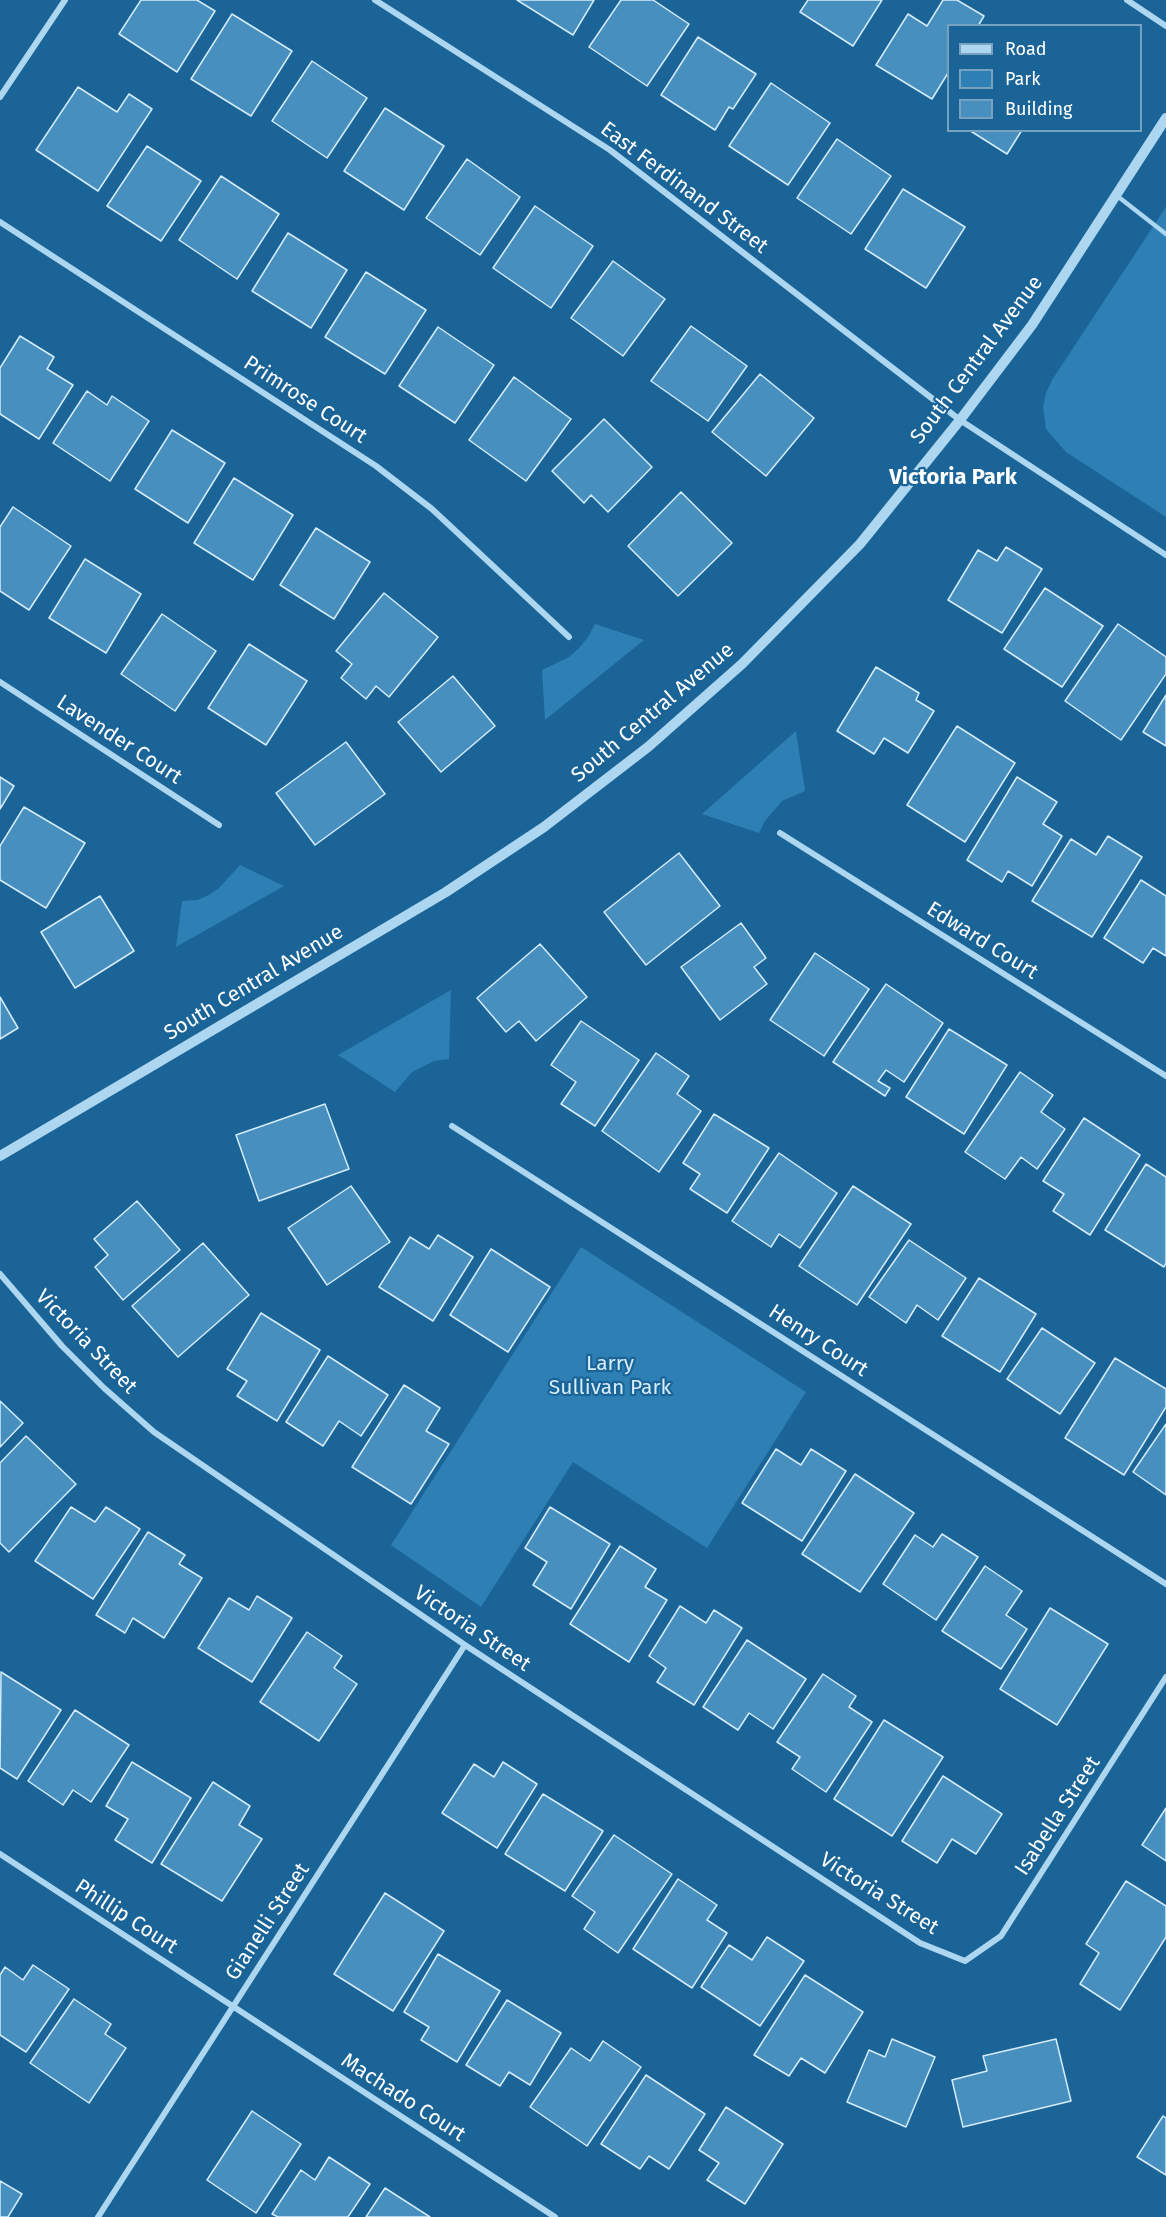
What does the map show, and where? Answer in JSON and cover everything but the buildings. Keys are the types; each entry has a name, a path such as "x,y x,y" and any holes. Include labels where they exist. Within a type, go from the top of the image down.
{"street":[{"path":"0,97 65,0"},
{"name":"East Ferdinand Street","path":"375,0 610,150 960,420 1166,555"},
{"path":"1127,0 1166,26"},
{"name":"South Central Avenue","path":"0,1156 446,892 544,827 620,769 742,664 860,543 960,420 1032,325 1166,118"},
{"name":"Primrose Court","path":"0,222 376,466 432,509 569,637"},
{"name":"Lavender Court","path":"0,682 219,825"},
{"name":"Edward Court","path":"780,833 1166,1076"},
{"name":"Henry Court","path":"452,1126 1166,1584"},
{"name":"Victoria Street","path":"0,1274 62,1346 104,1388 154,1432 465,1645 920,1943 965,1960"},
{"name":"Gianelli Street","path":"98,2217 465,1645"},
{"name":"Isabella Street","path":"965,1960 1001,1936 1166,1677"},
{"name":"Phillip Court","path":"0,1854 233,2007"},
{"name":"Machado Court","path":"233,2007 555,2217"}],"lane":[{"path":"1116,195 1166,234"}],"green space":[{"path":"1166,207 1166,517 1066,452 1046,429 1043,407 1052,380"},
{"path":"595,624 644,640 545,720 542,670 569,657 588,637"},
{"path":"796,731 805,791 782,801 765,821 759,833 702,814"},
{"path":"240,865 284,886 176,947 182,901 197,900 209,895 219,888"},
{"path":"451,990 449,1059 434,1061 412,1072 395,1092 338,1055"},
{"name":"Larry Sullivan Park","path":"581,1247 806,1392 707,1548 573,1462 481,1607 391,1545"}],"district":[{"name":"Victoria Park","path":"953,478"}]}
